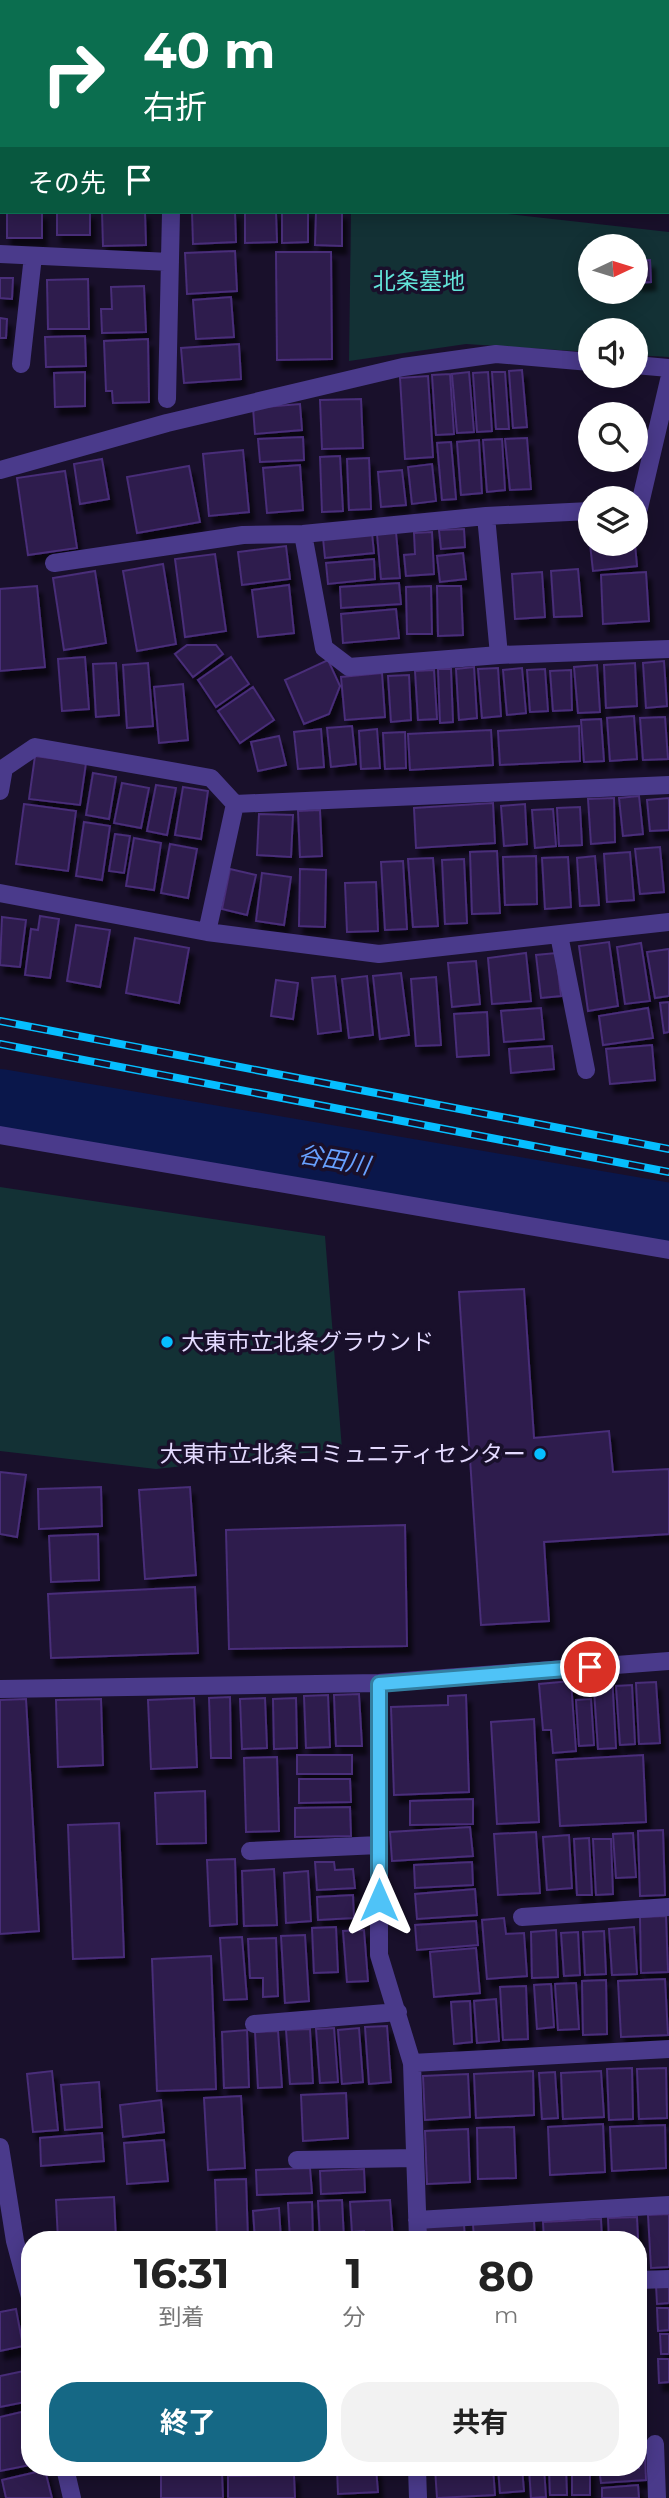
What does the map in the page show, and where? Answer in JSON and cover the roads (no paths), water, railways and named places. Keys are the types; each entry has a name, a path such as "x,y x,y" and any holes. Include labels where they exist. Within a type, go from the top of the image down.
{"street":[{"path":"167,399 171,214"},
{"path":"0,254 170,262"},
{"path":"20,364 33,256"},
{"path":"0,470 167,423 403,367 496,354 578,361"},
{"path":"648,366 669,368"},
{"path":"644,486 669,380"},
{"path":"54,563 243,536 303,534 486,516 578,512"},
{"path":"486,516 499,655"},
{"path":"303,534 324,649 349,667 499,655 669,649"},
{"path":"0,791 4,768 35,747 211,778 235,804 669,785"},
{"path":"206,932 235,804"},
{"path":"0,893 206,932 379,954 669,922"},
{"path":"559,935 586,1070"},
{"path":"0,1135 669,1250"},
{"path":"0,1689 379,1684 669,1661"},
{"path":"379,1684 379,1955 412,2063 418,2231"},
{"path":"250,1852 379,1845"},
{"path":"522,1917 669,1907"},
{"path":"254,2024 398,2012"},
{"path":"412,2063 669,2049"},
{"path":"0,2147 7,2242 21,2275"},
{"path":"297,2160 415,2158"},
{"path":"417,2220 669,2205"},
{"path":"647,2280 669,2279"},
{"path":"655,2444 657,2498"},
{"path":"67,2476 72,2498"},
{"path":"417,2476 418,2498"}],"waterway":[{"name":"谷田川","path":"0,1103 669,1217"}],"railway":[{"path":"0,1021 669,1149"},
{"path":"0,1044 669,1172"}],"place":[{"name":"大東市立北条グラウンド","path":"167,1342"},
{"name":"大東市立北条コミュニティセンター","path":"540,1454"}],"park label":[{"name":"北条墓地","path":"419,281"}]}
